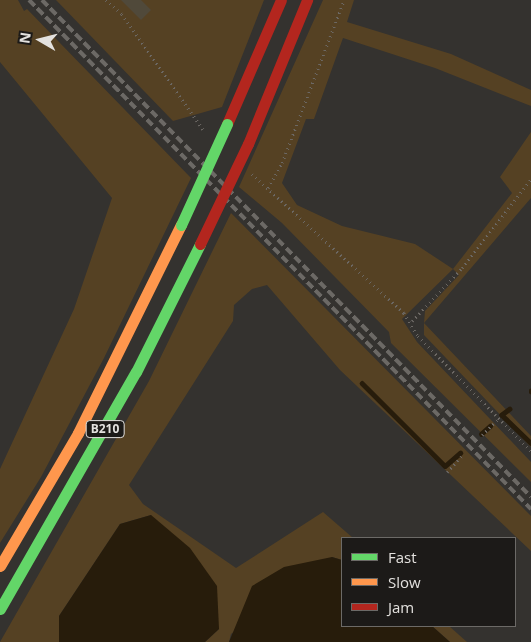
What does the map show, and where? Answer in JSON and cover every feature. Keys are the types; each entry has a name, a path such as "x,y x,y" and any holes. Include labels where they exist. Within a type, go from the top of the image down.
{"main road":[{"name":"B210","path":"0,566 78,434 181,225 281,0"},
{"name":"B210","path":"0,609 132,381 248,144 307,0"}],"path":[{"path":"106,0 122,14 213,139"},
{"path":"268,188 344,0"},
{"path":"248,170 268,188 284,207 412,321 418,336 531,451"},
{"path":"412,321 462,268 531,179"},
{"path":"482,435 499,418"},
{"path":"447,472 463,455"}],"shaded area":[{"path":"0,0 18,0 24,11 27,9 191,178 104,358 41,477 0,543 0,469 74,309 112,198 0,62"},
{"path":"56,0 264,0 222,107 173,121"},
{"path":"323,0 354,0 347,22 451,54 531,90 531,106 435,68 343,38 314,119 306,119 282,183 297,205 342,226 415,244 453,269 402,319 417,342 531,462 531,482 391,343 389,332 282,223 239,187"},
{"path":"531,132 531,198 424,323 425,311 459,275 453,269 512,193 500,177"},
{"path":"231,213 531,516 531,551 340,370 267,285 252,289 234,305 233,321 129,485 143,504 236,568 323,512 352,537 341,537 341,560 332,557 231,634 229,642 205,642 219,629 151,515 120,524 59,616 59,642 0,642 149,381"},
{"path":"424,323 531,436 531,447 424,335"},
{"path":"151,515 190,548 217,586 219,629 205,642 59,642 59,616 120,524"},
{"path":"332,557 341,560 341,627 433,627 450,642 229,642 252,586 284,567"},
{"path":"433,627 450,627 467,642 450,642"}],"building":[{"path":"121,0 141,0 151,10 141,20"}],"waterway":[{"path":"362,383 445,466 460,453"},
{"path":"510,409 502,415 531,443"},
{"path":"481,434 490,426"}],"railway":[{"path":"29,0 531,509"},
{"path":"42,0 531,497"}],"traffic: fast":[{"path":"181,225 227,124"},
{"path":"0,609 136,372 200,244"}],"traffic: slow":[{"path":"0,566 78,433 181,225"}],"traffic: jam":[{"path":"227,124 281,0"},
{"path":"248,144 307,0"},
{"path":"200,244 248,144"}]}
